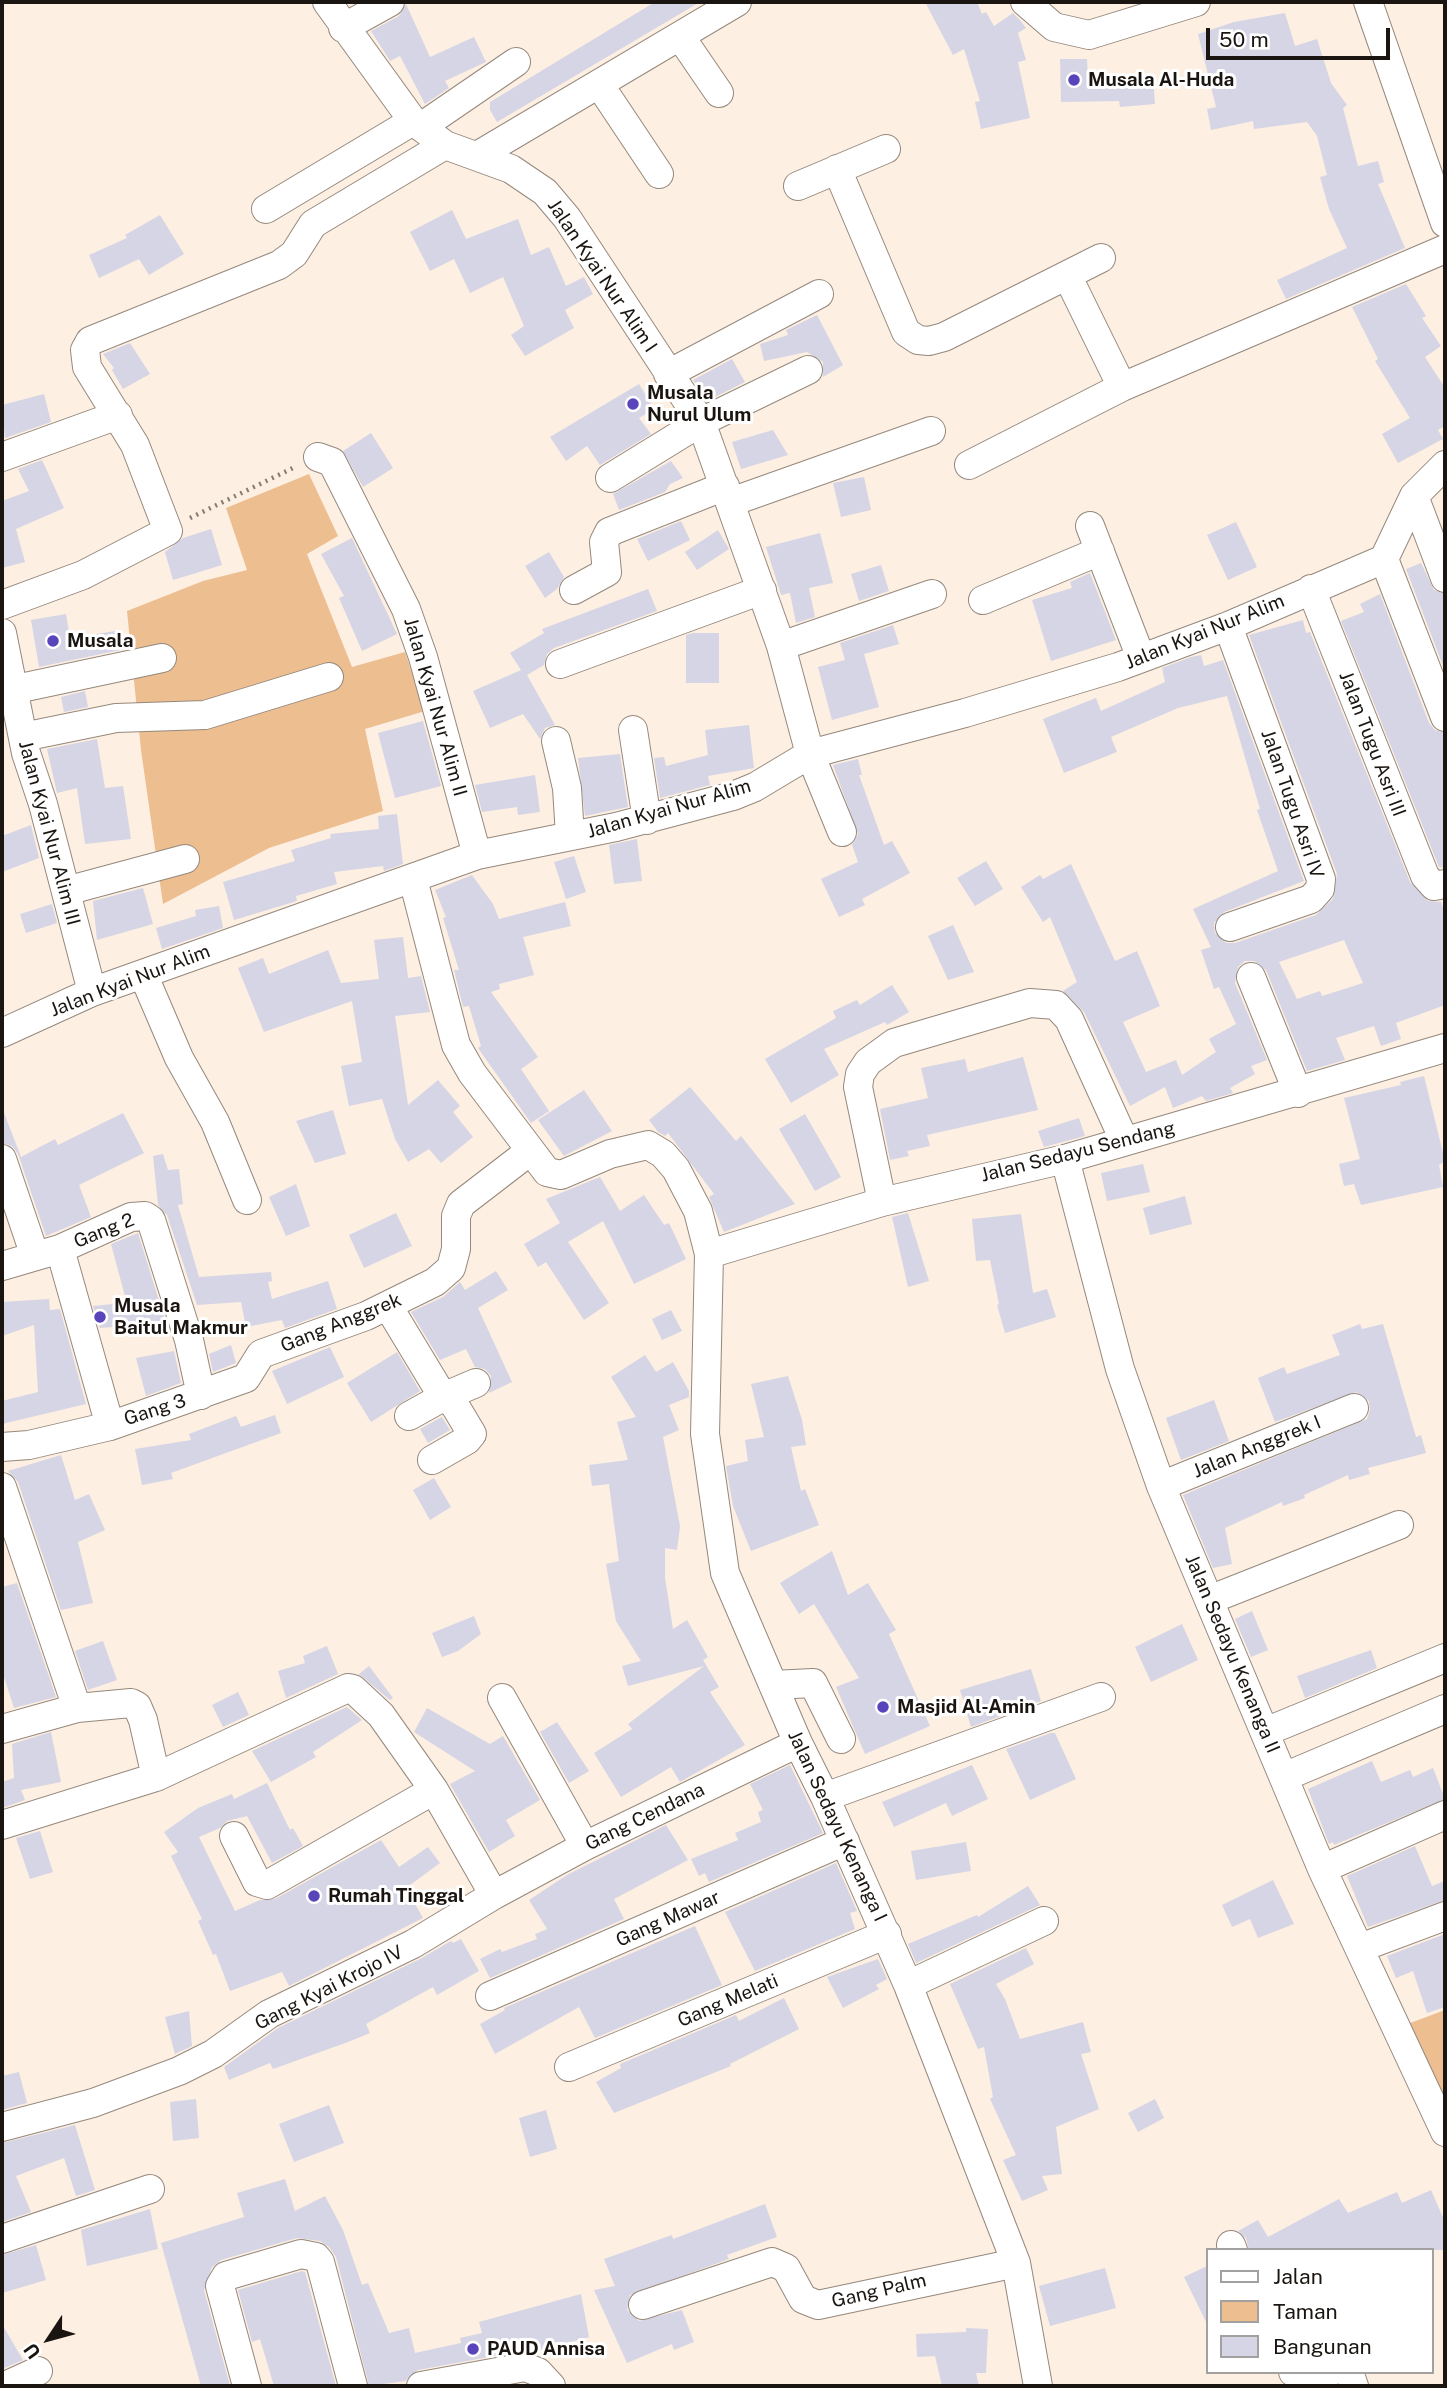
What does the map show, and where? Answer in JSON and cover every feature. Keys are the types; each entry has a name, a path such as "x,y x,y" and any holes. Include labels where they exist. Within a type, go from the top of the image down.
{"street":[{"name":"Jalan Kyai Nur Alim I","path":"327,2 343,28 417,124 445,145 511,169 545,192 567,218 701,422 781,646 810,754 842,831"},
{"path":"343,28 390,2"},
{"path":"477,156 737,2"},
{"path":"1025,2 1054,27 1089,35 1196,2"},
{"path":"1368,2 1445,223"},
{"path":"680,36 719,93"},
{"path":"266,208 417,124 516,62"},
{"path":"599,84 659,174"},
{"path":"2,605 83,575 169,530 135,445 87,367 85,350 90,341 279,265 294,254 313,224 445,145"},
{"path":"798,186 886,149"},
{"path":"837,169 906,332 918,340 929,341 944,337 1101,258"},
{"path":"969,465 1122,387 1445,248"},
{"path":"1067,275 1122,387"},
{"path":"668,374 819,293"},
{"path":"610,478 701,422 808,370"},
{"path":"2,457 118,415"},
{"path":"574,590 607,572 604,542 610,532 931,431"},
{"name":"Jalan Kyai Nur Alim II","path":"318,457 331,462 406,609 423,657 477,855"},
{"path":"1445,465 1413,496 1384,559 1445,717"},
{"path":"1413,496 1445,578"},
{"path":"983,600 1095,538 1141,658"},
{"name":"Jalan Kyai Nur Alim","path":"2,1033 92,992 477,855 647,820 755,787 810,754 965,713 1141,658 1228,626 1384,559"},
{"name":"Jalan Tugu Asri III","path":"1311,589 1425,876 1434,886 1444,885"},
{"path":"560,664 762,590"},
{"path":"781,646 932,594"},
{"name":"Jalan Tugu Asri IV","path":"1228,626 1321,879 1320,889 1311,899 1230,927"},
{"name":"Jalan Kyai Nur Alim III","path":"2,633 8,691 66,891 92,992"},
{"path":"8,691 162,658"},
{"path":"23,737 116,718 205,715 329,677"},
{"path":"633,730 647,820"},
{"path":"556,741 567,788 570,836"},
{"path":"66,891 185,859"},
{"path":"413,879 456,1045 472,1073 530,1151 553,1175 633,1146 648,1145 663,1154 689,1191 709,1254"},
{"path":"144,974 179,1058 215,1122 247,1200"},
{"path":"1251,976 1298,1093"},
{"path":"882,1202 858,1087 860,1074 868,1062 894,1043 1030,1003 1056,1005 1069,1019 1124,1140"},
{"name":"Jalan Sedayu Sendang","path":"709,1254 882,1202 1065,1159 1445,1048"},
{"name":"Gang Anggrek","path":"201,1395 246,1378 261,1354 388,1306 435,1282 451,1268 456,1249 456,1216 461,1204 530,1151"},
{"path":"2,1159 47,1253 110,1426"},
{"name":"Jalan Sedayu Kenanga II","path":"1065,1159 1119,1369 1161,1486 1322,1869 1445,2132"},
{"name":"Gang 2","path":"2,1266 47,1253 131,1217 145,1216 151,1220 185,1327 201,1395"},
{"name":"Jalan Sedayu Kenanga I","path":"709,1254 705,1434 725,1573 798,1743 887,1934 1016,2263 1038,2386"},
{"path":"388,1306 443,1397 454,1404 472,1434 467,1440 432,1460"},
{"path":"409,1416 476,1383"},
{"name":"Gang 3","path":"2,1447 29,1446 110,1426 201,1395"},
{"name":"Jalan Anggrek I","path":"1161,1486 1354,1408"},
{"path":"2,1487 77,1708"},
{"path":"1209,1600 1399,1525"},
{"path":"1265,1732 1445,1658"},
{"path":"773,1685 808,1681 817,1686 841,1739"},
{"path":"2,1825 156,1777 348,1688 359,1692 381,1715 434,1790 494,1895"},
{"path":"825,1797 1101,1697"},
{"path":"502,1698 584,1846"},
{"path":"2,1729 77,1708 125,1701 137,1706 156,1777"},
{"path":"1284,1777 1445,1709"},
{"name":"Gang Cendana","path":"494,1895 584,1846 798,1743"},
{"path":"234,1836 257,1882 267,1885 434,1790"},
{"path":"1322,1869 1445,1815"},
{"name":"Gang Mawar","path":"490,1996 845,1841"},
{"name":"Gang Kyai Krojo IV","path":"2,2127 93,2103 179,2071 213,2054 269,2014 413,1944 494,1895"},
{"path":"1360,1948 1445,1916"},
{"path":"908,1984 1044,1922"},
{"name":"Gang Melati","path":"569,2067 887,1934"},
{"path":"2,2239 150,2189"},
{"path":"247,2386 220,2286 226,2276 301,2254 316,2257 320,2262 353,2386"},
{"name":"Gang Palm","path":"643,2305 772,2262 786,2268 803,2300 818,2305 1016,2263"},
{"path":"421,2386 525,2367 538,2372 551,2386"},
{"path":"5,2386 38,2371"},
{"path":"1296,2374 1303,2379 1310,2379 1324,2374"}],"path":[{"path":"169,530 216,503 318,457"}],"green space":[{"path":"309,474 338,536 307,554 352,667 405,652 425,711 365,729 383,811 269,848 163,904 141,750 127,611 203,581 247,570 226,508"},
{"path":"1445,2010 1445,2113 1405,2025"}],"building":[{"path":"655,2 700,2 497,122 490,110 490,102"},
{"path":"925,2 977,2 982,14 986,12 994,26 1013,13 1020,20 1026,28 1018,33 1026,60 1018,62 1030,118 981,129 975,102 980,101 964,49 953,55"},
{"path":"406,4 430,57 474,37 486,62 445,81 449,88 425,104 400,56 390,61 371,31 399,16"},
{"path":"1285,13 1295,46 1317,39 1331,83 1347,105 1343,108 1358,166 1378,161 1384,182 1378,184 1405,248 1286,299 1277,280 1347,248 1329,209 1320,177 1327,175 1317,136 1307,122 1254,129 1253,121 1211,130 1207,109 1216,107 1198,34 1234,22"},
{"path":"1060,59 1087,59 1088,80 1153,75 1155,104 1120,107 1119,101 1061,102"},
{"path":"452,210 466,239 518,219 531,255 549,247 566,286 584,277 593,294 565,310 574,328 525,356 511,335 524,326 503,277 470,293 454,259 430,271 410,232"},
{"path":"160,215 184,254 149,275 139,259 99,278 89,255 127,238 125,235"},
{"path":"1406,284 1426,316 1422,318 1441,346 1425,357 1445,388 1445,426 1438,430 1443,439 1398,463 1382,434 1410,418 1375,361 1378,359 1352,307"},
{"path":"817,315 843,365 823,377 823,362 807,352 764,361 760,344 788,335 786,330"},
{"path":"130,343 150,374 123,389 112,370 114,368 103,354"},
{"path":"732,359 745,382 707,401 693,380"},
{"path":"639,384 654,409 639,418 651,434 600,465 587,446 566,461 550,437"},
{"path":"44,394 51,422 5,438 2,405"},
{"path":"773,430 788,455 741,469 732,442"},
{"path":"371,433 393,468 363,487 343,451"},
{"path":"42,460 64,508 16,529 25,562 2,568 2,501 29,491 18,469"},
{"path":"671,461 683,478 670,484 665,492 619,510 613,494"},
{"path":"864,477 871,510 841,517 833,483"},
{"path":"681,521 690,540 648,561 637,539"},
{"path":"1236,522 1257,567 1228,580 1207,535"},
{"path":"211,529 222,565 173,580 165,552 183,538"},
{"path":"718,530 729,549 697,570 685,552"},
{"path":"820,533 833,583 809,588 815,617 796,623 790,593 781,595 766,547"},
{"path":"352,538 397,634 362,651 339,598 344,596 321,554"},
{"path":"549,552 564,577 557,589 545,598 525,566"},
{"path":"1421,563 1434,590 1445,594 1445,671 1406,569"},
{"path":"881,565 889,591 859,601 851,574"},
{"path":"1090,573 1116,640 1051,661 1032,600 1072,588 1070,582"},
{"path":"648,589 657,611 554,648 547,654 544,665 527,675 555,725 545,728 540,739 523,714 490,728 473,691 521,670 510,653 544,633 542,629"},
{"path":"1380,594 1429,723 1435,730 1445,733 1445,868 1439,867 1341,621 1364,612 1360,604"},
{"name":"Musala","path":"66,614 70,638 122,630 125,649 39,667 31,620"},
{"path":"1303,620 1306,633 1310,632 1410,882 1428,901 1441,902 1445,913 1445,1005 1396,1023 1401,1039 1381,1046 1374,1026 1336,1038 1345,1060 1307,1071 1266,970 1254,961 1245,961 1238,967 1235,983 1267,1060 1251,1066 1255,1074 1230,1088 1233,1093 1206,1101 1202,1096 1173,1108 1165,1087 1130,1106 1084,1012 1063,991 1077,982 1050,917 1043,922 1021,887 1040,875 1043,879 1071,864 1115,961 1137,951 1160,1006 1123,1022 1146,1072 1176,1060 1182,1075 1216,1052 1209,1039 1236,1024 1219,987 1214,989 1201,950 1211,947 1193,909 1278,871 1257,810 1260,809 1227,696 1178,708 1111,737 1117,752 1064,773 1043,719 1096,698 1101,711 1165,682 1162,668 1191,657 1201,655 1204,666 1223,660 1304,881 1224,912 1214,923 1215,933 1226,943 1235,943 1316,915 1333,899 1337,874 1249,635","holes":["1344,940 1363,983 1322,996 1320,991 1297,999 1279,962"]},
{"path":"893,625 899,644 864,654 879,707 832,720 818,667 845,660 840,643"},
{"path":"719,633 719,683 686,683 686,635"},
{"path":"85,691 88,707 64,712 61,697"},
{"path":"423,721 441,786 395,798 378,733"},
{"path":"749,725 754,768 708,776 710,785 660,798 654,758 664,757 666,766 708,755 705,730"},
{"path":"97,739 105,788 123,786 131,839 85,844 77,788 57,793 47,749"},
{"path":"620,754 628,807 585,816 578,758"},
{"path":"858,759 862,775 859,775 884,845 892,841 910,873 862,899 865,905 839,917 821,879 858,862 852,845 858,834 833,765"},
{"path":"535,775 540,812 518,815 517,807 482,812 475,785"},
{"path":"397,814 403,864 384,871 383,866 334,872 337,884 296,896 297,901 234,920 223,882 295,861 291,850 331,838 330,834 379,829 378,816"},
{"path":"31,825 39,858 2,872 2,836"},
{"path":"637,839 642,881 614,884 609,845"},
{"path":"574,856 586,892 566,899 554,862"},
{"path":"986,861 1003,889 975,906 957,878"},
{"path":"472,875 493,904 499,919 565,902 571,926 523,937 534,975 499,984 500,989 491,992 538,1057 521,1069 549,1111 531,1123 478,1048 481,1046 469,1006 463,1007 454,970 459,970 443,918 446,917 435,890"},
{"path":"143,888 153,924 97,940 93,901"},
{"path":"52,904 57,923 26,933 20,914"},
{"path":"219,906 223,928 162,949 156,928 196,916 195,910"},
{"path":"953,925 974,972 948,980 928,936"},
{"path":"403,937 408,978 421,976 430,1012 395,1016 408,1105 438,1080 460,1106 453,1112 473,1137 441,1163 429,1149 408,1162 395,1139 382,1099 349,1106 341,1066 362,1062 352,1001 264,1032 238,968 263,958 269,974 328,950 341,983 379,979 374,940"},
{"path":"892,985 909,1012 887,1025 885,1022 824,1049 839,1075 791,1103 765,1059 836,1018 833,1011 857,1000 860,1005"},
{"path":"1023,1057 1038,1110 927,1135 930,1146 907,1151 909,1156 890,1160 880,1109 928,1098 921,1068 965,1059 968,1072"},
{"path":"1424,1076 1445,1161 1439,1165 1443,1187 1361,1205 1354,1184 1344,1186 1339,1164 1360,1159 1344,1098 1401,1085 1400,1082"},
{"path":"690,1087 736,1141 741,1136 795,1204 724,1232 709,1197 714,1194 668,1133 665,1136 658,1132 649,1120"},
{"path":"584,1090 612,1131 564,1156 538,1120"},
{"path":"3,1110 21,1157 55,1139 58,1145 123,1113 144,1153 79,1185 91,1217 46,1236 18,1154 12,1146 2,1143"},
{"path":"333,1110 346,1154 315,1163 296,1121"},
{"path":"805,1114 841,1177 815,1191 779,1129"},
{"path":"1079,1118 1085,1136 1044,1147 1038,1131"},
{"path":"163,1154 168,1170 179,1169 183,1204 178,1205 199,1277 271,1272 272,1281 268,1282 272,1299 328,1281 337,1309 285,1328 282,1320 246,1327 241,1302 197,1305 167,1215 158,1205 153,1156"},
{"path":"1143,1164 1150,1192 1107,1201 1101,1173"},
{"path":"600,1177 620,1211 644,1195 664,1225 669,1223 686,1259 634,1284 603,1221 568,1242 609,1303 584,1320 546,1262 538,1267 524,1244 560,1223 546,1199"},
{"path":"296,1184 310,1226 286,1236 269,1197"},
{"path":"1185,1196 1192,1224 1150,1235 1143,1208"},
{"path":"396,1213 412,1246 364,1268 349,1235"},
{"path":"908,1213 929,1281 908,1287 892,1217"},
{"path":"1021,1214 1033,1293 1047,1289 1056,1317 1005,1333 997,1305 999,1304 990,1260 976,1261 972,1219"},
{"path":"138,1233 166,1323 100,1328 93,1306 123,1303 126,1300 111,1244"},
{"path":"496,1271 508,1290 478,1308 512,1382 489,1393 491,1376 485,1369 475,1367 466,1349 440,1360 411,1312 443,1297 460,1282 465,1290"},
{"path":"49,1299 50,1310 60,1309 86,1404 2,1424 2,1401 38,1392 34,1325 2,1336 2,1302"},
{"path":"671,1310 682,1331 662,1340 652,1319"},
{"path":"1360,1324 1362,1329 1383,1324 1416,1437 1421,1435 1426,1453 1368,1468 1370,1474 1349,1480 1348,1475 1304,1495 1305,1498 1283,1506 1282,1502 1225,1528 1232,1564 1213,1568 1183,1495 1367,1419 1369,1401 1356,1392 1275,1422 1258,1378 1284,1367 1287,1374 1340,1355 1332,1335"},
{"path":"231,1345 236,1363 213,1372 209,1354"},
{"path":"330,1347 344,1377 287,1404 272,1371"},
{"path":"174,1351 181,1383 146,1396 136,1358"},
{"path":"397,1352 420,1391 371,1422 347,1383"},
{"path":"645,1355 656,1372 673,1362 689,1391 689,1397 669,1405 679,1430 663,1437 680,1526 677,1550 665,1548 665,1578 673,1629 687,1620 708,1657 703,1660 719,1687 710,1692 745,1745 680,1782 671,1767 621,1797 594,1753 632,1729 628,1724 704,1666 628,1686 622,1666 641,1661 616,1621 606,1564 619,1561 609,1484 592,1486 589,1465 628,1460 617,1422 636,1417 611,1377"},
{"path":"788,1376 802,1420 806,1445 791,1447 801,1491 805,1489 819,1525 751,1551 733,1506 726,1466 748,1461 745,1440 764,1437 751,1384"},
{"path":"1214,1400 1229,1441 1181,1460 1166,1418"},
{"path":"275,1415 281,1433 171,1473 173,1479 142,1485 135,1449 191,1440 189,1434 236,1416 241,1427"},
{"path":"442,1417 450,1430 428,1443 420,1429"},
{"path":"61,1455 75,1500 89,1494 105,1530 78,1542 93,1603 61,1610 18,1482 8,1471"},
{"path":"434,1478 451,1507 430,1520 413,1490"},
{"path":"832,1551 848,1595 868,1583 896,1630 889,1634 930,1726 865,1754 836,1687 859,1678 814,1604 799,1614 780,1583"},
{"path":"17,1583 56,1697 14,1708 2,1671 2,1587"},
{"path":"1252,1611 1268,1650 1251,1657 1235,1619"},
{"path":"474,1616 481,1634 458,1651 442,1657 432,1633"},
{"path":"1182,1624 1198,1660 1151,1682 1135,1647"},
{"path":"103,1641 117,1680 88,1690 75,1651"},
{"path":"327,1646 338,1674 286,1698 278,1671 305,1663 303,1656"},
{"path":"1371,1650 1377,1668 1305,1698 1297,1676"},
{"path":"369,1666 393,1698 390,1700 359,1674"},
{"path":"1031,1669 1041,1701 971,1727 960,1690"},
{"path":"238,1692 249,1715 223,1727 212,1705"},
{"path":"347,1707 362,1720 313,1752 316,1757 271,1782 252,1751"},
{"path":"427,1708 490,1744 503,1736 540,1800 506,1820 515,1836 489,1852 450,1784 475,1771 414,1732"},
{"path":"557,1722 589,1771 569,1783 540,1732"},
{"path":"51,1732 61,1782 21,1790 25,1800 2,1808 2,1782 14,1778 12,1744"},
{"path":"1055,1733 1076,1779 1030,1800 1006,1749"},
{"path":"1372,1761 1381,1782 1410,1770 1413,1777 1433,1768 1445,1799 1334,1845 1333,1842 1329,1844 1308,1789"},
{"path":"790,1765 823,1833 709,1882 705,1873 699,1876 691,1859 738,1840 735,1833 761,1822 758,1812 763,1810 750,1784"},
{"path":"972,1765 988,1799 952,1816 946,1803 894,1827 882,1802"},
{"path":"267,1783 290,1830 293,1828 303,1846 272,1863 247,1816 227,1821 220,1828 199,1837 235,1911 260,1900 275,1899 381,1840 399,1867 428,1847 440,1863 406,1888 423,1918 289,1986 282,1972 230,1991 216,1954 213,1955 198,1921 202,1919 171,1856 178,1852 164,1832 198,1808 232,1794 234,1799"},
{"path":"666,1825 688,1860 614,1899 624,1919 490,1978 480,1959 500,1949 502,1952 537,1939 535,1934 547,1929 529,1900 567,1875"},
{"path":"40,1831 53,1872 30,1879 16,1838"},
{"path":"966,1842 971,1871 916,1880 911,1851"},
{"path":"1415,1846 1432,1886 1445,1881 1445,1900 1368,1927 1347,1876"},
{"path":"836,1863 857,1911 850,1913 855,1929 755,1971 725,1912"},
{"path":"1273,1880 1294,1924 1258,1938 1250,1919 1232,1927 1222,1905"},
{"path":"1028,1886 1040,1905 916,1963 908,1944 977,1915 978,1917"},
{"path":"695,1926 722,1985 595,2038 579,2007 495,2054 480,2024 505,2010 504,2008"},
{"path":"1445,1934 1445,2007 1427,2013 1413,1971 1396,1978 1387,1956"},
{"path":"461,1939 479,1971 437,1995 433,1987 366,2024 370,2033 273,2069 270,2063 229,2080 224,2067 278,2028 420,1959 451,1941 453,1943"},
{"path":"1026,1948 1034,1964 996,1984 1005,1999 1020,2039 1083,2022 1091,2052 1081,2054 1099,2109 1056,2127 1062,2174 1042,2176 1048,2190 1022,2201 1003,2160 1016,2155 990,2099 993,2097 984,2047 978,2049 950,1984"},
{"path":"878,1959 887,1979 876,1985 879,1989 843,2008 827,1977"},
{"path":"784,1998 799,2029 730,2064 731,2066 614,2113 596,2082 621,2068 620,2064 736,2015 739,2021"},
{"path":"189,2011 192,2046 175,2054 165,2017"},
{"path":"19,2072 27,2103 2,2110 2,2076"},
{"path":"196,2099 199,2138 173,2141 170,2102"},
{"path":"1155,2099 1164,2118 1138,2132 1128,2113"},
{"path":"329,2105 344,2143 294,2162 279,2124"},
{"path":"546,2110 557,2149 530,2157 519,2118"},
{"path":"75,2125 95,2190 76,2196 64,2158 16,2176 31,2212 2,2222 2,2143"},
{"path":"285,2179 295,2211 325,2196 343,2230 362,2285 368,2283 389,2333 409,2328 415,2353 461,2343 460,2338 482,2333 479,2322 581,2294 589,2337 534,2352 522,2351 418,2370 405,2381 369,2386 336,2257 329,2247 320,2241 297,2238 221,2260 212,2267 204,2290 230,2386 201,2386 161,2243 244,2217 237,2193"},
{"path":"1431,2190 1445,2222 1445,2250 1248,2248 1246,2238 1238,2231 1258,2220 1268,2237 1339,2199 1348,2213 1397,2192 1402,2203"},
{"path":"765,2204 777,2237 727,2255 729,2259 630,2295 627,2310 639,2321 682,2310 694,2342 674,2350 672,2344 627,2363 594,2290 615,2286 604,2259 672,2235 673,2239"},
{"path":"150,2209 158,2249 87,2266 81,2230"},
{"path":"36,2245 46,2280 2,2293 2,2255"},
{"path":"1206,2266 1206,2322 1184,2277"},
{"path":"1105,2268 1116,2308 1050,2326 1039,2286"},
{"path":"305,2272 336,2386 274,2386 260,2339 252,2342 238,2290"},
{"path":"2,2324 23,2360 2,2369"},
{"path":"966,2328 988,2329 986,2373 976,2373 979,2386 942,2386 935,2356 917,2357 916,2334 966,2332"}],"place":[{"name":"Musala Al-Huda","path":"1074,80"},
{"name":"Musala Nurul Ulum","path":"633,404"},
{"name":"Musala","path":"53,641"},
{"name":"Musala Baitul Makmur","path":"100,1317"},
{"name":"Masjid Al-Amin","path":"883,1707"},
{"name":"Rumah Tinggal","path":"314,1896"},
{"name":"PAUD Annisa","path":"473,2349"}]}
